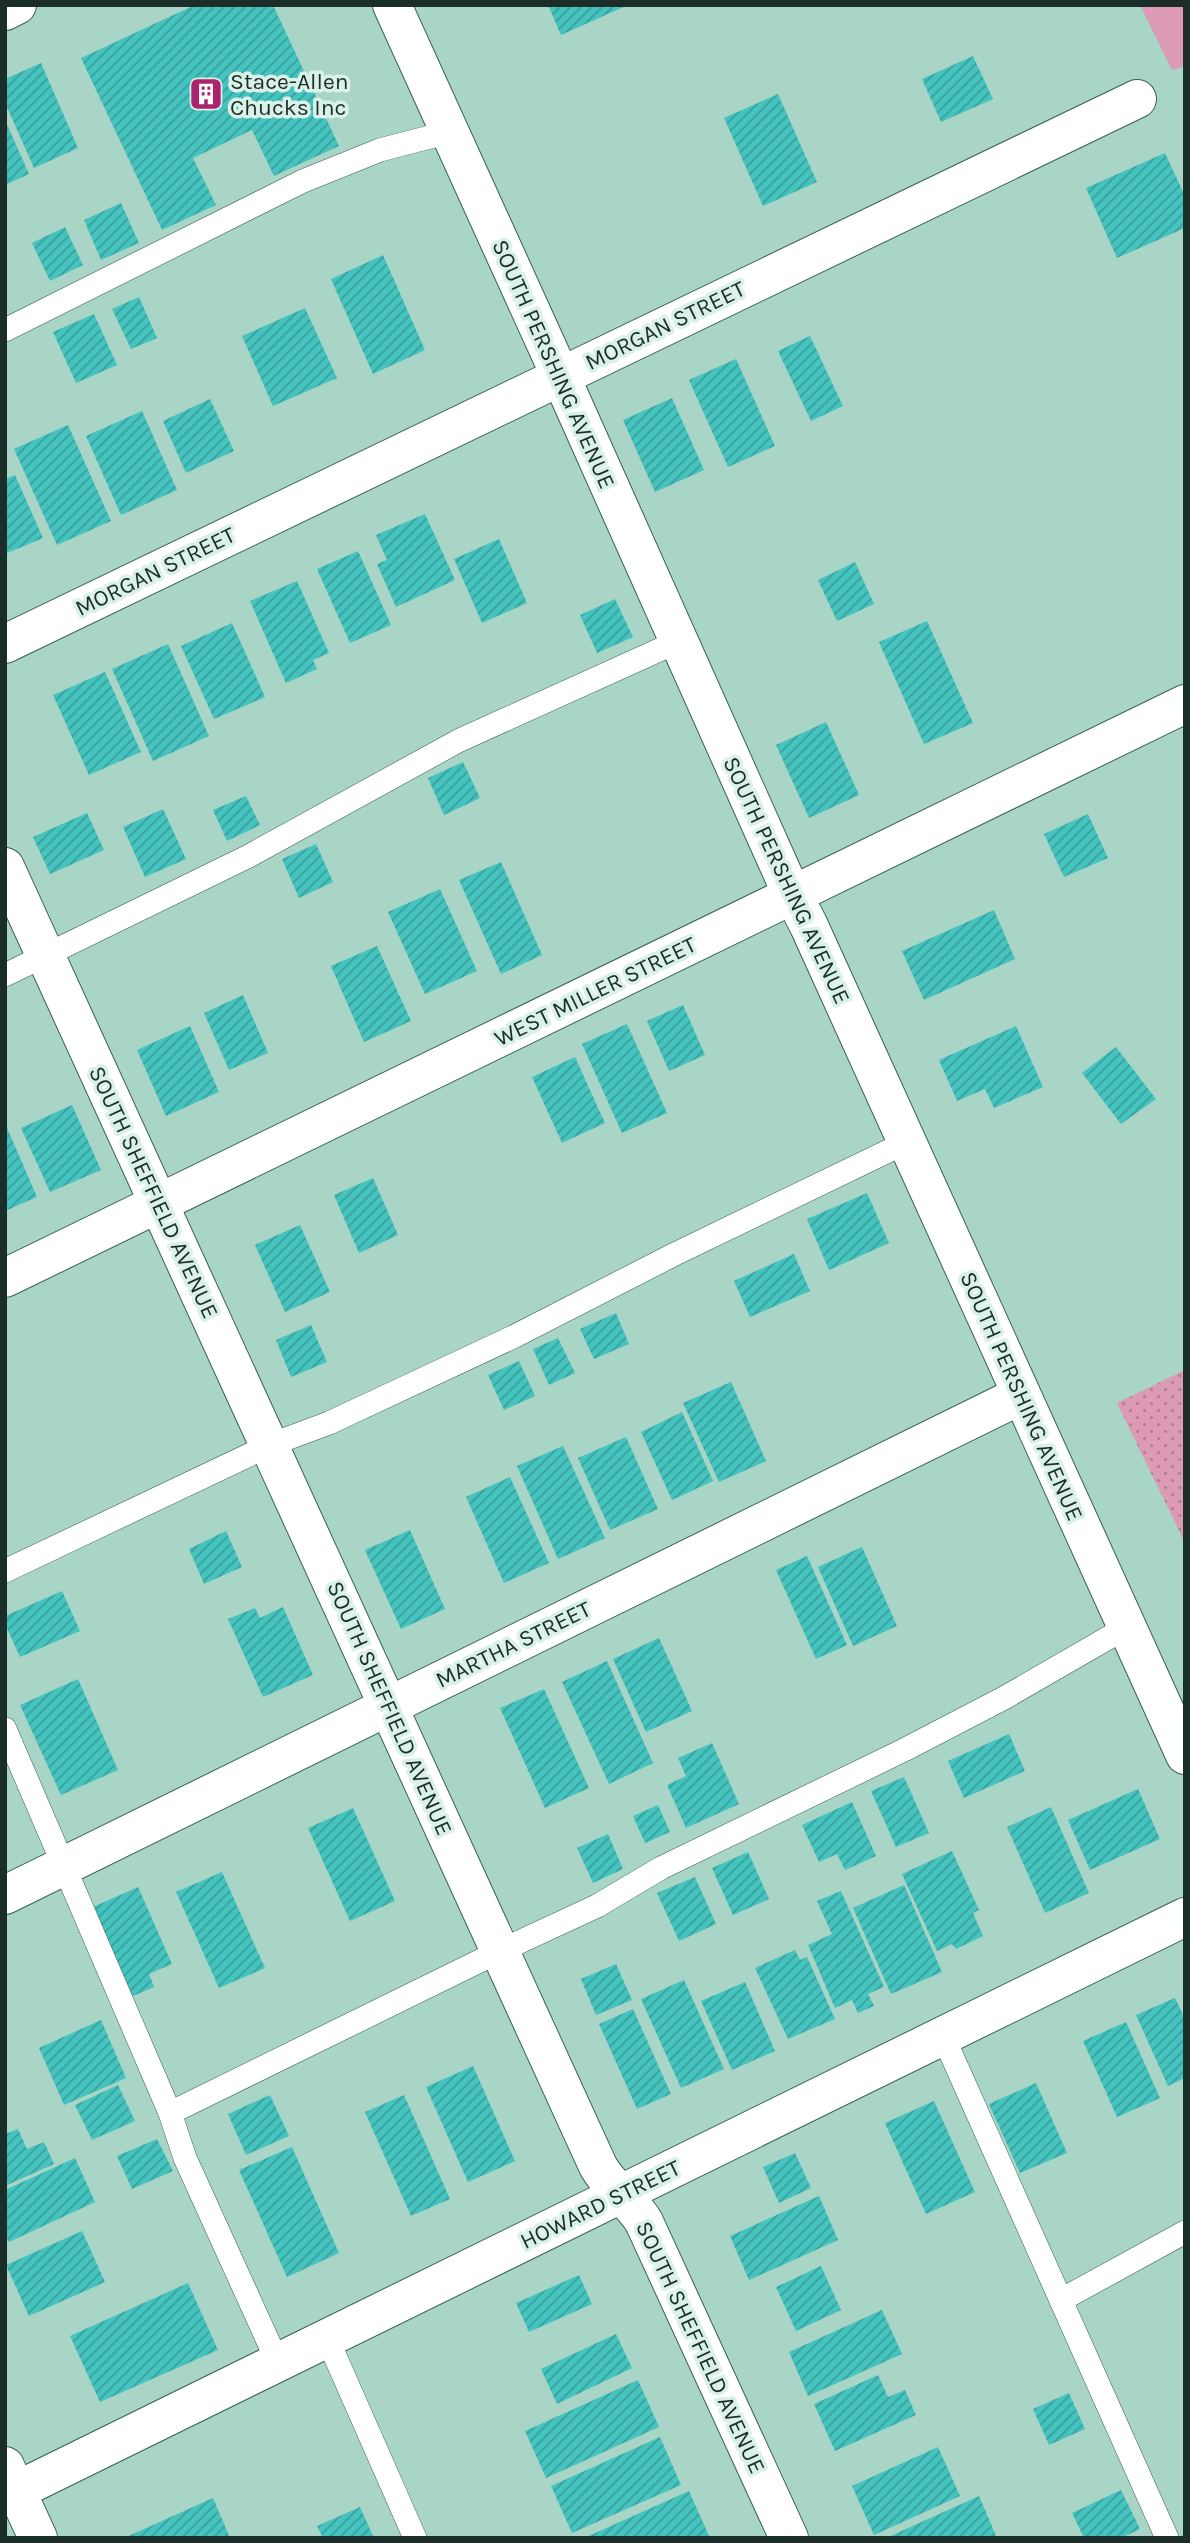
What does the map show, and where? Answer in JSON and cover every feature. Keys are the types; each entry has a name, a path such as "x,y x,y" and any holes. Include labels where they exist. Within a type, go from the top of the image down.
{"street":[{"path":"5,11 17,5"},
{"name":"SOUTH PERSHING AVENUE","path":"391,5 1185,1755"},
{"name":"MORGAN STREET","path":"5,644 1137,99"},
{"name":"WEST MILLER STREET","path":"5,1278 1185,704"},
{"name":"SOUTH SHEFFIELD AVENUE","path":"5,867 598,2166 605,2178 636,2209 644,2222 789,2538"},
{"name":"MARTHA STREET","path":"5,1895 1021,1395"},
{"name":"HOWARD STREET","path":"11,2479 278,2363 1185,1917"},
{"path":"11,2479 38,2538"}],"lane":[{"path":"5,330 303,181 380,150 449,132"},
{"path":"5,975 249,856 458,741 679,641"},
{"path":"5,1571 270,1445 328,1423 513,1337 675,1254 907,1142"},
{"path":"170,2113 597,1906 661,1868 1004,1698 1127,1627"},
{"path":"5,1729 170,2113 185,2158 278,2363"},
{"path":"943,2036 1167,2538"},
{"path":"1061,2300 1185,2232"},
{"path":"327,2338 415,2538"}],"shaded area":[{"path":"1140,5 1185,5 1185,66 1172,70"},
{"path":"1185,1370 1185,1543 1117,1403"}],"building":[{"name":"Stace-Allen Chucks Inc","path":"195,5 273,5 339,146 274,176 252,130 193,158 216,205 162,230 81,58"},
{"path":"548,5 628,5 561,35"},
{"path":"973,56 993,99 941,122 922,79"},
{"path":"41,63 78,148 34,168 5,103 5,79"},
{"path":"778,94 817,182 763,206 724,118"},
{"path":"5,120 29,174 5,185"},
{"path":"1165,153 1185,196 1185,228 1117,258 1086,188"},
{"path":"121,203 139,243 101,260 84,220"},
{"path":"65,227 83,265 50,281 32,243"},
{"path":"383,255 425,350 373,374 331,279"},
{"path":"139,297 157,338 131,349 112,309"},
{"path":"305,308 337,378 273,406 242,336"},
{"path":"94,314 117,365 76,383 53,332"},
{"path":"810,336 843,406 811,421 778,351"},
{"path":"736,359 775,446 728,467 689,380"},
{"path":"672,398 704,470 655,492 623,420"},
{"path":"210,399 234,451 186,473 163,421"},
{"path":"142,411 177,490 121,515 86,436"},
{"path":"68,425 111,521 57,545 14,449"},
{"path":"15,475 43,538 5,554 5,479"},
{"path":"425,514 455,580 396,607 377,564 387,560 376,535"},
{"path":"499,539 527,603 482,623 454,559"},
{"path":"358,551 391,625 350,643 317,569"},
{"path":"855,562 874,604 837,621 818,580"},
{"path":"297,581 329,653 313,660 317,669 286,683 250,601"},
{"path":"615,599 633,637 597,653 580,615"},
{"path":"927,621 973,723 924,744 879,642"},
{"path":"232,623 265,697 214,719 181,646"},
{"path":"168,644 209,736 153,761 112,669"},
{"path":"105,672 141,752 89,775 53,695"},
{"path":"826,722 859,795 809,818 776,745"},
{"path":"463,762 480,798 444,815 428,778"},
{"path":"246,796 260,825 227,841 213,810"},
{"path":"163,809 186,859 145,877 123,827"},
{"path":"87,813 104,850 50,874 33,837"},
{"path":"1088,814 1108,858 1064,877 1044,834"},
{"path":"316,844 333,882 299,898 282,859"},
{"path":"501,862 542,955 501,974 459,880"},
{"path":"440,889 477,971 425,994 388,912"},
{"path":"994,910 1015,959 924,1000 902,951"},
{"path":"377,946 411,1021 364,1042 331,966"},
{"path":"243,995 268,1053 229,1070 204,1013"},
{"path":"683,1005 705,1055 669,1071 647,1021"},
{"path":"627,1024 667,1113 622,1133 582,1044"},
{"path":"190,1026 219,1092 166,1116 137,1050"},
{"path":"1016,1026 1043,1087 994,1108 985,1089 957,1101 939,1060"},
{"path":"1116,1047 1156,1099 1121,1124 1082,1073"},
{"path":"575,1057 605,1123 562,1143 532,1077"},
{"path":"72,1105 101,1170 50,1192 21,1128"},
{"path":"5,1123 37,1197 5,1211"},
{"path":"373,1178 398,1235 359,1253 334,1195"},
{"path":"867,1193 889,1243 829,1270 807,1219"},
{"path":"300,1225 330,1292 285,1312 255,1245"},
{"path":"794,1254 810,1291 750,1317 734,1281"},
{"path":"616,1313 629,1344 594,1359 580,1329"},
{"path":"311,1325 327,1362 291,1377 276,1340"},
{"path":"558,1338 575,1373 549,1385 533,1349"},
{"path":"519,1361 535,1396 504,1410 488,1375"},
{"path":"731,1382 766,1461 719,1482 683,1403"},
{"path":"682,1412 713,1481 672,1500 641,1432"},
{"path":"626,1437 658,1509 610,1530 578,1458"},
{"path":"563,1446 605,1538 558,1559 517,1466"},
{"path":"510,1477 549,1563 504,1583 466,1497"},
{"path":"410,1530 445,1609 401,1629 365,1550"},
{"path":"226,1531 242,1567 204,1584 189,1549"},
{"path":"862,1547 897,1626 853,1646 818,1567"},
{"path":"807,1556 847,1645 816,1659 776,1570"},
{"path":"62,1591 80,1631 20,1657 5,1624 5,1616"},
{"path":"283,1607 313,1675 263,1697 228,1619 255,1608 260,1618"},
{"path":"659,1638 692,1711 646,1732 613,1659"},
{"path":"607,1661 653,1763 609,1784 562,1682"},
{"path":"78,1679 118,1770 61,1795 20,1705"},
{"path":"544,1689 589,1788 545,1808 500,1708"},
{"path":"1009,1734 1025,1771 964,1798 948,1761"},
{"path":"712,1743 739,1804 686,1828 667,1785 686,1776 678,1758"},
{"path":"904,1777 929,1833 896,1847 871,1791"},
{"path":"1138,1789 1160,1839 1090,1870 1068,1820"},
{"path":"852,1802 876,1856 845,1870 837,1854 819,1862 802,1825"},
{"path":"658,1805 670,1832 645,1843 633,1816"},
{"path":"1051,1807 1089,1893 1045,1913 1007,1827"},
{"path":"353,1808 395,1901 350,1921 308,1828"},
{"path":"608,1834 623,1869 593,1883 577,1848"},
{"path":"952,1851 979,1910 973,1913 983,1936 956,1949 952,1944 937,1951 902,1874"},
{"path":"748,1852 769,1899 733,1915 712,1868"},
{"path":"222,1872 265,1968 219,1988 176,1892"},
{"path":"695,1877 716,1924 679,1941 657,1893"},
{"path":"904,1885 942,1972 891,1994 853,1908"},
{"path":"138,1887 172,1964 149,1974 154,1987 133,1996 93,1907"},
{"path":"841,1891 884,1987 868,1994 874,2006 858,2013 852,2000 835,2008 808,1945 832,1934 817,1901"},
{"path":"795,1950 800,1960 807,1957 835,2019 788,2039 755,1968"},
{"path":"616,1964 632,2000 596,2015 581,1979"},
{"path":"684,1980 724,2069 681,2088 641,1999"},
{"path":"745,1982 775,2051 732,2070 701,2001"},
{"path":"1175,1998 1185,2019 1185,2078 1168,2086 1136,2015"},
{"path":"633,2009 671,2094 637,2109 599,2024"},
{"path":"101,2020 126,2078 64,2105 39,2048"},
{"path":"1126,2022 1160,2098 1117,2117 1083,2041"},
{"path":"473,2066 515,2161 468,2182 426,2087"},
{"path":"1036,2083 1067,2153 1020,2173 989,2104"},
{"path":"118,2085 135,2121 92,2140 75,2105"},
{"path":"270,2095 289,2136 246,2155 228,2114"},
{"path":"404,2095 450,2199 411,2216 365,2112"},
{"path":"934,2101 975,2192 926,2214 885,2123"},
{"path":"18,2129 27,2149 44,2142 54,2164 5,2186 5,2134"},
{"path":"157,2139 173,2171 132,2189 117,2156"},
{"path":"292,2147 339,2253 287,2277 239,2170"},
{"path":"795,2153 811,2188 779,2203 763,2167"},
{"path":"75,2158 95,2202 9,2242 5,2235 5,2190"},
{"path":"819,2196 838,2240 749,2280 730,2236"},
{"path":"82,2231 105,2282 29,2316 6,2265"},
{"path":"821,2266 841,2310 796,2331 776,2287"},
{"path":"579,2275 592,2304 529,2332 516,2303"},
{"path":"188,2283 218,2350 100,2402 70,2336"},
{"path":"882,2310 902,2354 808,2396 789,2352"},
{"path":"616,2334 632,2368 557,2404 541,2369"},
{"path":"878,2375 888,2397 905,2390 916,2415 835,2451 814,2404"},
{"path":"638,2380 659,2427 546,2478 525,2431"},
{"path":"1069,2393 1085,2429 1049,2445 1033,2409"},
{"path":"660,2437 681,2485 572,2533 551,2486"},
{"path":"938,2447 960,2496 874,2535 852,2486"},
{"path":"1121,2490 1140,2529 1121,2538 1084,2538 1072,2513"},
{"path":"689,2491 710,2538 584,2538"},
{"path":"979,2496 997,2538 886,2538"},
{"path":"213,2498 230,2538 124,2538"},
{"path":"360,2507 374,2538 323,2538 317,2526"}],"place":[{"name":"Stace-Allen Chucks Inc","path":"206,94"}]}
